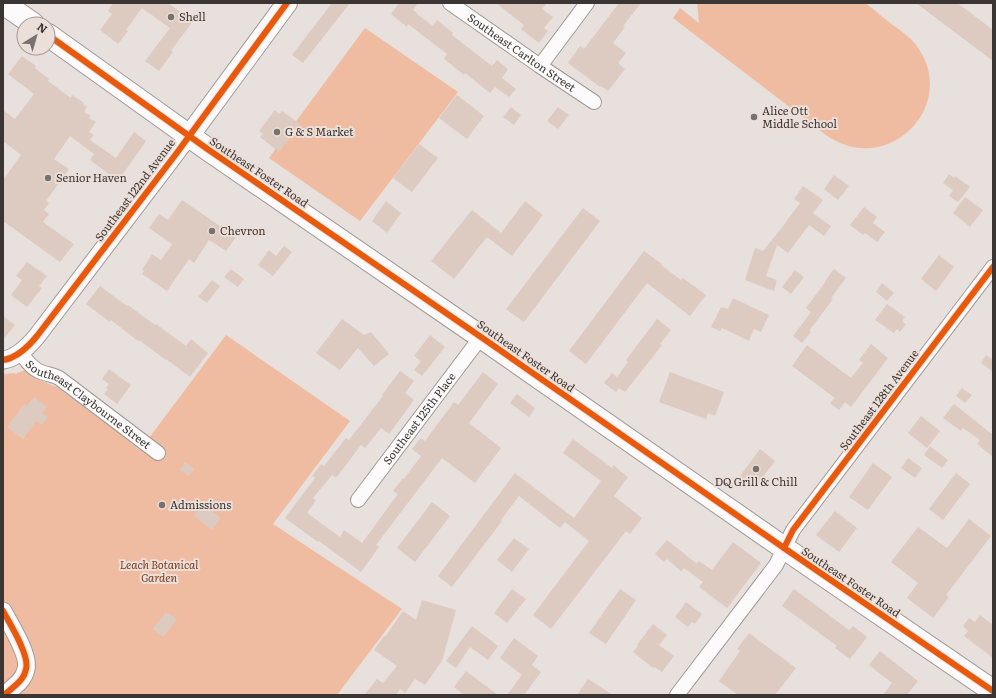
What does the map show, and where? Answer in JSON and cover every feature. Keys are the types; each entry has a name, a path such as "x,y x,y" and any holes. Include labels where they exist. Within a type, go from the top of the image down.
{"main road":[{"path":"3,3 22,16"},
{"name":"Southeast 122nd Avenue","path":"189,136 287,3"},
{"name":"Southeast Foster Road","path":"56,41 189,136 993,692"}],"street":[{"name":"Southeast Carlton Street","path":"450,3 594,102"},
{"path":"540,66 586,3"},
{"name":"Southeast 122nd Avenue","path":"3,360 13,357 28,346 37,336 189,136"},
{"name":"Southeast 128th Avenue","path":"677,695 776,565 793,530 993,267"},
{"name":"Southeast 125th Place","path":"358,500 481,337"},
{"name":"Southeast Claybourne Street","path":"20,352 35,370 59,378 158,453"},
{"path":"3,611 24,652 27,663 23,676 15,686 4,695"}],"green space":[{"path":"697,3 865,3 905,34 916,45 928,68 930,90 924,111 911,129 894,141 873,148 850,146 826,135 673,18 680,8 699,23"},
{"path":"365,28 458,92 360,221 269,158"},
{"name":"Leach Botanical Garden","path":"226,335 350,421 273,524 402,609 337,695 3,695 3,374 15,374 25,370 34,378 57,387 140,450"}],"building":[{"path":"113,3 168,3 193,21 171,51 173,52 159,71 145,61 170,28 142,8 118,44 100,30 112,14 108,11"},
{"path":"332,3 350,3 303,63 292,55"},
{"path":"399,3 418,3 413,10 433,26 437,20 453,33 452,35 492,66 497,60 508,69 502,78 516,89 509,97 495,87 490,93 465,73 464,75 444,59 447,54 408,24 407,27 391,14"},
{"path":"496,3 547,3 542,9 553,17 544,28 548,31 539,43 521,29 524,25"},
{"path":"619,3 641,3 623,26 625,27 613,43 626,53 618,63 625,69 608,91 601,86 600,87 568,63 580,46 584,49"},
{"path":"916,3 957,3 968,11 993,30 993,61"},
{"path":"22,56 36,66 35,68 49,79 48,81 71,98 72,95 84,103 83,104 87,107 84,112 91,116 89,118 96,122 89,132 94,135 90,140 116,158 134,132 146,141 118,181 90,160 94,154 70,136 54,159 69,169 46,201 49,203 44,210 49,214 43,222 74,244 60,262 3,221 3,180 21,155 3,141 3,110 15,119 34,94 8,74"},
{"path":"457,95 484,116 467,139 439,118"},
{"path":"511,107 521,115 514,125 503,117"},
{"path":"558,107 569,115 558,129 547,121"},
{"name":"G & S Market","path":"275,110 279,114 282,111 300,124 279,152 260,137 263,134 259,131"},
{"path":"419,144 438,158 412,192 393,178"},
{"path":"949,174 954,178 955,176 970,187 958,202 949,196 953,190 943,183"},
{"path":"834,175 849,186 838,200 824,189"},
{"path":"803,186 823,200 813,213 831,226 824,236 809,225 788,253 777,245 766,276 777,280 774,291 745,280 755,248 763,251 783,226 800,203 794,199"},
{"path":"965,197 983,210 970,227 953,213"},
{"path":"182,200 236,237 226,251 209,240 194,263 189,259 167,291 142,274 144,271 142,270 152,254 161,260 172,244 149,228 159,214 168,220"},
{"path":"386,201 401,213 387,233 372,221"},
{"path":"525,201 543,215 512,256 487,237 454,279 431,261 472,210 501,233"},
{"path":"864,207 877,217 873,223 885,232 877,242 865,233 863,235 850,225"},
{"path":"583,208 600,221 524,322 506,309"},
{"path":"284,246 292,252 273,276 258,265 269,250 276,256"},
{"path":"644,251 681,280 683,278 706,295 690,316 647,283 586,364 569,351"},
{"path":"939,255 954,267 936,291 921,279"},
{"path":"27,262 47,276 39,286 42,288 27,307 11,295 22,280 16,276"},
{"path":"231,269 244,279 238,287 224,277"},
{"path":"834,269 846,278 831,298 833,299 809,331 811,332 802,343 793,336 811,312 806,308"},
{"path":"795,270 804,277 791,294 782,287"},
{"path":"212,280 220,286 207,303 198,297"},
{"path":"882,283 894,293 887,301 876,292"},
{"path":"100,286 186,346 191,339 208,353 190,377 139,340 138,341 111,320 110,322 86,304"},
{"path":"733,298 769,315 761,332 754,329 749,341 722,328 720,331 711,327 721,307 728,309"},
{"path":"887,304 905,317 902,321 906,324 900,332 897,329 894,333 875,320"},
{"path":"3,316 15,325 3,340"},
{"path":"342,319 364,335 371,332 389,354 374,366 358,348 340,370 316,353"},
{"path":"657,319 671,330 660,344 662,345 625,392 619,388 616,392 604,383 612,373 617,377 628,362 626,360"},
{"path":"430,335 445,347 422,376 414,370 421,361 414,356"},
{"path":"871,344 888,358 851,407 845,402 839,410 830,403 835,398 792,366 807,345 851,378 863,363 859,360"},
{"path":"986,355 993,360 993,372 981,363"},
{"path":"109,369 131,385 117,404 104,394 108,389 106,388 109,384 102,379"},
{"path":"400,371 414,381 405,393 414,400 389,434 381,428 365,448 361,445 336,478 332,475 313,498 316,500 307,513 340,537 344,530 362,543 398,494 393,491 421,456 412,449 421,438 425,441 454,402 458,405 483,372 498,384 469,423 501,448 475,483 442,458 376,545 379,547 361,572 285,518 315,478 312,476 321,464 324,466 346,438 349,440"},
{"path":"670,372 724,392 715,416 708,413 706,419 659,402"},
{"path":"962,388 972,395 965,403 956,396"},
{"path":"517,394 535,408 529,417 510,403"},
{"path":"34,397 47,407 42,413 48,417 42,425 36,421 23,439 7,427 24,404 27,406"},
{"path":"954,404 993,435 993,457 977,444 980,440 963,428 961,431 943,418"},
{"path":"921,416 940,431 927,448 908,433"},
{"path":"573,439 612,468 613,465 628,477 614,496 642,518 630,534 626,531 551,629 533,615 589,541 565,522 560,528 519,496 452,587 438,576 515,473 574,518 601,481 563,453"},
{"path":"930,446 948,460 942,468 924,455"},
{"name":"DQ Grill & Chill","path":"760,449 775,461 755,487 740,476"},
{"path":"908,458 922,468 915,478 901,468"},
{"path":"185,462 194,469 189,476 180,470"},
{"path":"873,463 892,477 868,510 849,497"},
{"path":"956,473 970,484 943,520 929,509"},
{"path":"432,502 450,516 415,562 397,548"},
{"path":"203,505 221,518 212,530 194,516"},
{"path":"835,511 857,528 839,552 816,535"},
{"path":"969,519 991,536 946,595 949,597 933,618 907,598 918,583 891,562 918,527 947,548"},
{"path":"514,538 529,549 512,572 497,560"},
{"path":"667,540 697,564 699,561 712,570 733,542 761,563 727,608 699,587 703,582 684,568 681,571 667,559 664,562 655,554"},
{"path":"512,589 526,599 507,623 494,613"},
{"path":"620,589 636,600 606,644 589,633"},
{"path":"794,589 849,630 853,626 867,637 850,659 835,648 837,646 782,606"},
{"path":"422,600 456,610 442,661 425,685 415,679 405,693 400,689 396,695 364,695 377,679 383,683 397,666 374,650 403,611 416,620"},
{"path":"686,602 702,614 695,624 692,622 688,627 675,617"},
{"path":"166,612 177,619 163,637 153,629"},
{"path":"980,615 993,625 993,658 964,636 968,631 963,626 969,618 975,622"},
{"path":"653,624 667,635 659,645 674,656 662,672 654,667 653,668 633,652"},
{"path":"472,626 498,646 488,660 470,647 456,668 446,661"},
{"path":"749,633 796,668 775,695 738,695 719,681 740,651 737,649"},
{"path":"514,638 538,656 532,665 541,672 524,695 507,695 522,675 500,658"},
{"path":"880,651 918,681 907,695 883,695 892,683 869,665"},
{"path":"466,671 498,695 464,695 454,687"},
{"path":"588,679 613,695 577,695"}],"cycle path":[{"path":"3,360 13,357 22,351 37,336 176,154 287,3"},
{"path":"56,41 206,148 993,691"},
{"path":"784,548 793,530 993,267"},
{"path":"3,611 19,640 26,663 26,669 23,677 4,695"}],"place":[{"name":"Shell","path":"171,17"},
{"name":"Alice Ott Middle School","path":"754,117"},
{"name":"G & S Market","path":"277,132"},
{"name":"Senior Haven","path":"48,178"},
{"name":"Chevron","path":"212,231"},
{"name":"DQ Grill & Chill","path":"756,469"},
{"name":"Admissions","path":"162,505"}]}
